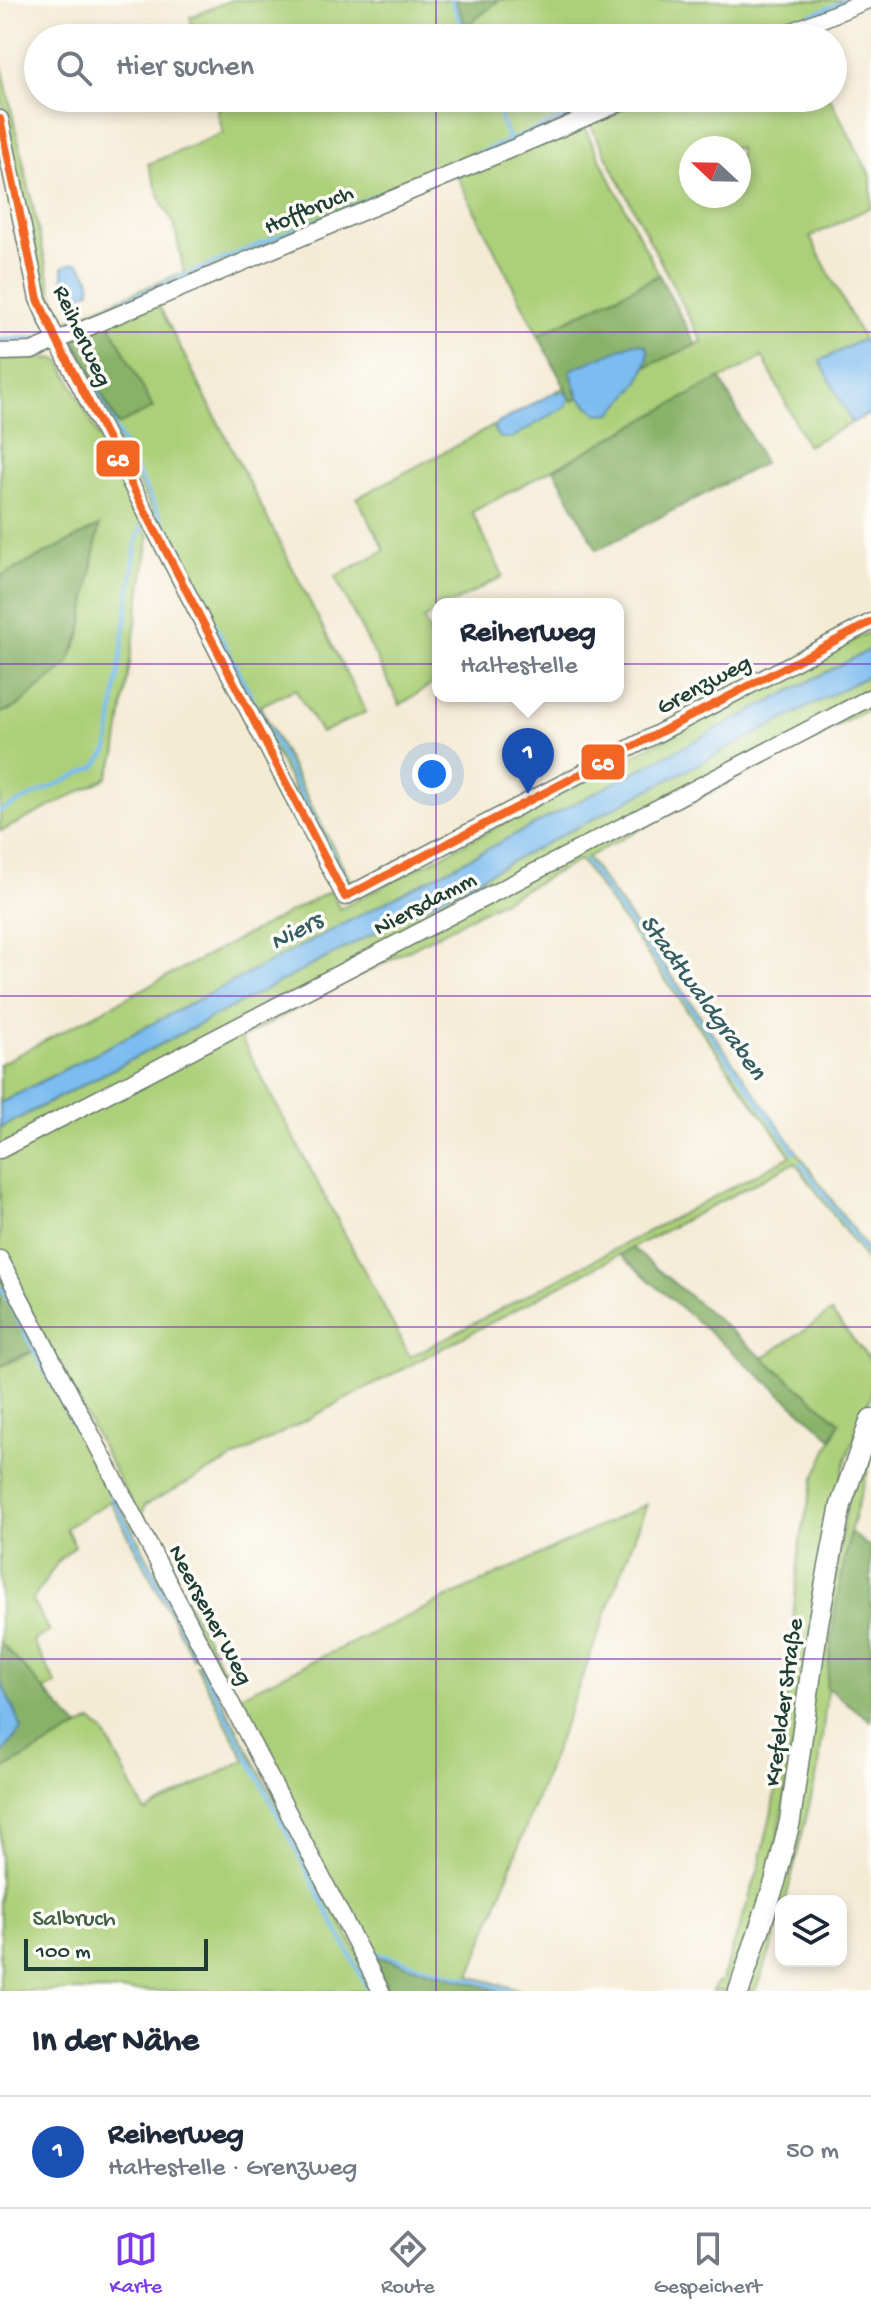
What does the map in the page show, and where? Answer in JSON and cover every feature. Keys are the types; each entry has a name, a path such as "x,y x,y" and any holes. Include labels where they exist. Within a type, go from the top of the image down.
{"main road":[{"name":"Krefelder Straße","path":"739,1991 775,1882 790,1821 818,1623 841,1505 871,1419"}],"street":[{"path":"810,24 868,0"},
{"name":"Hoffbruch","path":"0,352 32,351 599,112"},
{"name":"Reiherweg","path":"0,119 38,299 345,897"},
{"name":"Grenzweg","path":"345,897 871,622"},
{"name":"Niersdamm","path":"0,1150 871,697"},
{"name":"Neersener Weg","path":"0,1259 381,1991"}],"green space":[{"path":"231,0 455,0 465,24 192,24 190,17"},
{"path":"455,0 499,0 470,24 465,24"},
{"path":"499,0 856,0 798,24 469,24"},
{"path":"0,58 53,296 66,321 184,272 174,224 163,205 148,164 223,133 218,112 586,112 68,328 59,324 46,298 0,92"},
{"path":"613,112 837,112 871,177 871,207 810,237 863,339 821,361 852,423 807,446 763,357 472,512 503,576 462,598 432,598 432,614 423,619 432,638 432,684 400,705 335,577 385,550 357,498 495,425 494,431 563,408 567,405 568,396 564,392 555,392 565,387 572,401 579,397 590,408 633,391 646,367 702,342 589,122"},
{"path":"583,125 659,275 538,335 457,176"},
{"path":"659,275 696,345 646,367 648,348 639,343 574,389 579,397 572,401 538,335"},
{"path":"157,302 366,712 321,733 295,689 260,706 351,882 337,873 65,341 73,337 117,425 110,322"},
{"path":"109,322 153,408 118,425 73,337"},
{"path":"53,358 61,362 149,537 116,755 107,778 2,831 0,713 15,708 67,664 81,634 99,526 0,577 0,359"},
{"path":"720,378 764,463 597,550 554,469"},
{"path":"99,526 81,634 67,665 15,708 0,713 0,577"},
{"path":"871,631 871,649 0,1103 0,1064 330,891 340,909"},
{"path":"871,674 871,708 587,857 871,1255 871,1267 795,1162 145,1505 142,1514 237,1697 647,1504 470,1976 523,1991 500,1991 371,1955 389,1991 385,1991 0,1251 0,1128","holes":["580,860 791,1156 410,1357 241,1038"]},
{"path":"632,1248 840,1422 832,1438 620,1255"},
{"path":"0,1274 39,1349 0,1367"},
{"path":"831,1312 871,1361 871,1395 846,1460 832,1511 773,1867 732,1991 712,1991 717,1982 721,1983 759,1868 782,1746 800,1542 814,1478 840,1422 763,1358"},
{"path":"39,1349 198,1655 193,1658 110,1501 66,1528 75,1546 59,1560 32,1601 49,1631 33,1641 56,1684 45,1691 0,1642 0,1367"},
{"path":"871,1432 871,1459 850,1532 836,1605 819,1766 787,1895 775,1895 772,1947 755,1991 748,1991 828,1612 848,1501"},
{"path":"850,1532 871,1548 871,1721 826,1687 836,1605"},
{"path":"0,1642 79,1728 0,1771 0,1756 22,1728 0,1680"},
{"name":"Salbruch","path":"0,1646 72,1731 92,1721 105,1733 145,1812 245,1760 196,1665 201,1662 378,1991 0,1991"},
{"path":"370,1955 500,1991 389,1991"}],"water":[{"path":"79,263 90,281 90,291 77,297 68,295 63,279 63,267"},
{"path":"863,339 871,354 871,413 852,423 820,361"},
{"path":"634,343 648,348 642,376 612,413 598,414 579,397 570,370"},
{"path":"555,392 564,392 569,396 563,408 512,438 500,438 494,431 495,425"},
{"path":"871,649 871,674 0,1128 0,1103"},
{"path":"0,1680 22,1728 0,1756"}],"waterway":[{"path":"451,0 461,24"},
{"path":"805,17 847,0"},
{"path":"498,112 509,140"},
{"path":"72,322 577,112"},
{"path":"0,340 38,337"},
{"path":"72,344 344,878"},
{"path":"0,811 95,767 108,750 137,538 142,527"},
{"name":"Stadtwaldgraben","path":"585,861 795,1152"},
{"name":"Stadtwaldgraben","path":"801,1163 869,1257"},
{"path":"0,1286 194,1653"},
{"path":"200,1665 369,1991"},
{"path":"371,1952 512,1991"}],"transit line":[{"name":"68","path":"0,119 38,299 345,897 871,622"}],"place":[{"name":"Reiherweg","path":"528,794"}],"water label":[{"name":"Niers","path":"295,929"}]}
